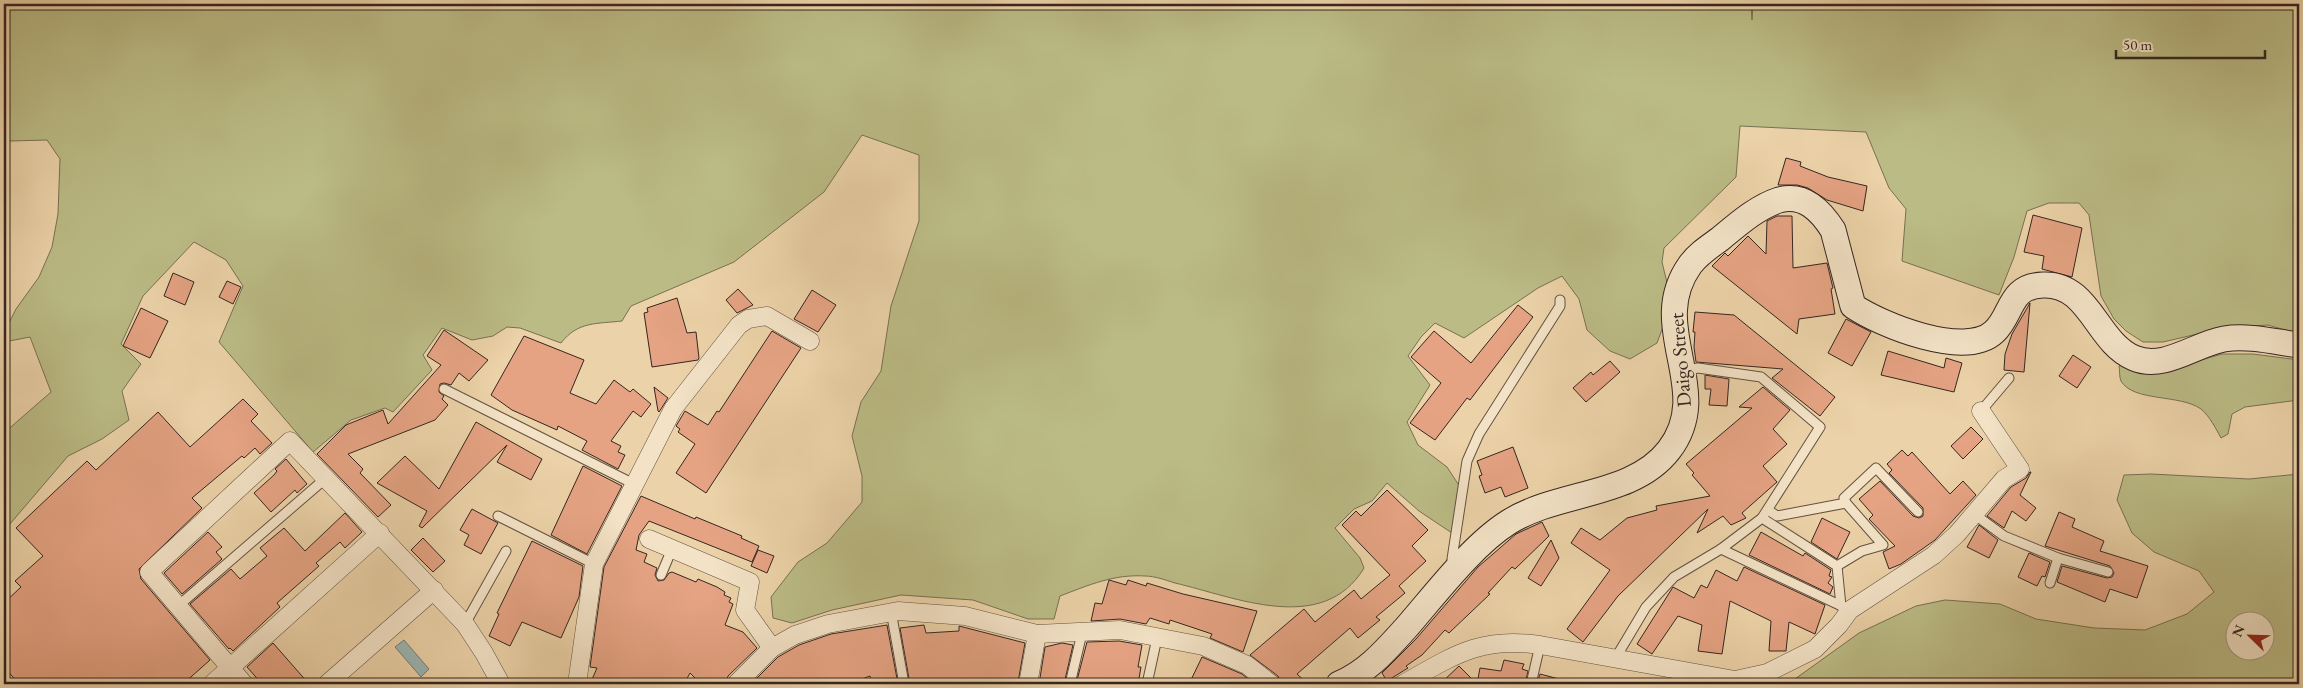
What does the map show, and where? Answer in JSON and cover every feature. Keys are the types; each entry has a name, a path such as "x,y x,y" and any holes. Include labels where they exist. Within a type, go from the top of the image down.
{"main road":[{"name":"Daigo Street","path":"1338,684 1356,675 1379,657 1454,574 1484,543 1508,522 1541,506 1591,493 1638,476 1656,464 1673,445 1684,426 1687,394 1673,326 1677,294 1689,266 1699,254 1740,223 1777,201 1788,198 1812,205 1821,212 1830,225 1852,306 1878,319 1931,339 1970,341 1984,338 1999,327 2011,302 2019,293 2029,287 2042,284 2055,286 2080,299 2116,344 2134,358 2148,361 2174,358 2225,339 2299,345"}],"street":[{"path":"577,684 594,564 673,409 739,325 748,319 767,316 810,341"},
{"path":"1403,684 1454,655 1474,647 1508,641 1734,680 1765,679 1815,650 1839,625 1845,608 1934,555 1974,514 2004,479 2020,469 1982,411"},
{"path":"244,684 148,572 290,441 465,624 484,652 501,684"},
{"path":"212,684 380,533"},
{"path":"649,540 750,582 745,610 772,648"},
{"path":"327,684 434,590"},
{"path":"736,684 772,648 795,635 820,626 891,611 930,612 965,616 1037,634 1120,630 1203,646 1247,665 1272,684"},
{"path":"1028,684 1037,634"}],"lane":[{"path":"1454,574 1452,559 1467,461 1479,434 1560,306 1560,300"},
{"path":"1614,660 1646,607 1674,577 1721,549 1762,518 1820,428 1760,377 1698,368 1683,371"},
{"path":"1982,411 2009,378"},
{"path":"444,389 634,484"},
{"path":"1838,566 1862,551 1883,545 1846,504 1844,498 1876,468 1918,512"},
{"path":"178,606 326,478"},
{"path":"1768,510 1777,516 1846,504"},
{"path":"1974,514 2004,536 2058,558 2108,572"},
{"path":"498,516 594,564"},
{"path":"1762,518 1838,566 1845,608"},
{"path":"661,575 672,549"},
{"path":"1721,549 1845,608"},
{"path":"465,624 506,551"},
{"path":"2050,583 2058,558"},
{"path":"891,611 904,684"},
{"path":"1070,684 1082,632"},
{"path":"1147,684 1157,638"},
{"path":"1531,684 1540,645"}],"green space":[{"path":"4,4 1751,4 1752,20 1753,4 2299,4 2299,334 2268,325 2223,328 2163,342 2143,342 2126,331 2114,319 2101,296 2089,215 2079,203 2049,203 2027,211 2014,257 1999,295 1902,261 1906,209 1889,188 1866,132 1740,126 1736,177 1664,248 1662,262 1669,291 1664,324 1657,343 1630,359 1610,351 1587,330 1579,299 1562,276 1538,288 1464,338 1435,323 1421,337 1408,356 1430,385 1407,422 1418,445 1447,467 1460,487 1458,512 1452,533 1419,511 1387,483 1372,501 1354,509 1335,528 1360,558 1364,568 1347,589 1326,601 1302,606 1277,606 1224,596 1156,577 1134,576 1102,581 1060,596 1054,619 1028,619 973,600 901,595 832,610 792,623 773,618 771,597 798,562 827,543 862,502 862,476 852,436 861,402 881,371 891,306 919,221 919,155 862,135 824,192 734,262 631,306 622,321 596,323 581,327 567,336 561,343 520,328 507,327 493,336 472,340 442,328 423,355 432,370 393,412 385,408 351,420 313,452 219,342 243,286 226,260 194,242 143,296 121,344 141,364 122,391 129,420 102,439 68,456 4,531 4,433 51,392 30,337 4,342 4,333 16,309 39,277 52,247 58,214 60,159 47,140 10,141 4,134"},
{"path":"2222,354 2253,354 2299,360 2299,400 2245,407 2232,414 2228,434 2221,438 2210,419 2201,409 2181,401 2136,392 2127,388 2120,379 2119,366 2124,364 2190,363"},
{"path":"2151,474 2249,479 2299,474 2299,684 1788,684 1859,633 1916,606 1945,600 2000,604 2036,619 2094,628 2145,630 2187,614 2214,592 2199,571 2154,552 2132,533 2117,500 2124,475"}],"water":[{"path":"404,640 429,669 421,677 395,647"}],"building":[{"path":"1786,158 1801,162 1800,166 1828,177 1867,186 1863,211 1827,200 1808,188 1797,185 1778,185"},
{"path":"2033,215 2082,228 2072,277 2042,269 2044,256 2024,252"},
{"path":"1777,216 1792,216 1793,268 1827,263 1833,288 1831,289 1835,314 1799,319 1797,334 1712,266 1725,253 1728,256 1748,236 1766,254 1767,221"},
{"path":"173,273 194,282 185,305 164,296"},
{"path":"227,281 241,287 233,304 219,297"},
{"path":"738,289 753,305 737,313 726,300"},
{"path":"812,290 836,305 818,332 794,319"},
{"path":"677,298 687,333 696,332 699,358 698,360 652,367 644,313 648,312 647,308"},
{"path":"2030,303 2024,372 2004,370 2005,354 2012,334"},
{"path":"1518,305 1533,317 1470,400 1467,398 1435,440 1410,423 1441,383 1411,357 1434,331 1471,363"},
{"path":"141,308 168,321 150,358 123,346"},
{"path":"1695,312 1734,315 1835,397 1820,416 1772,378 1783,369 1696,362 1695,332 1693,332"},
{"path":"1846,319 1871,332 1852,366 1828,353"},
{"path":"444,330 488,360 469,381 459,373 451,385 440,384 439,392 444,396 442,399 448,405 435,420 348,454 363,469 360,473 391,505 378,517 317,454 346,425 383,410 388,424 441,365 427,356"},
{"path":"772,331 801,348 706,493 676,473 695,444 678,432 680,429 676,426 685,411 708,425 717,411 719,412"},
{"path":"524,336 584,360 570,393 596,404 614,380 630,392 633,389 651,404 641,417 633,411 611,441 621,446 618,452 625,455 618,469 582,450 587,441 558,426 557,430 512,410 491,395"},
{"path":"1888,351 1944,368 1946,358 1962,363 1954,392 1881,375"},
{"path":"2073,355 2091,367 2077,388 2059,376"},
{"path":"1610,361 1620,372 1586,402 1573,388 1591,372 1593,375"},
{"path":"1705,375 1729,379 1727,406 1709,405 1711,389 1705,389"},
{"path":"654,387 668,398 659,412 658,411"},
{"path":"1763,387 1790,410 1773,429 1787,444 1763,466 1777,482 1742,513 1746,518 1731,525 1723,516 1697,533 1708,509 1618,596 1583,642 1567,629 1610,570 1571,543 1581,528 1600,540 1627,518 1657,510 1656,506 1710,496 1692,475 1694,473 1686,464 1752,408 1739,407"},
{"path":"243,399 258,414 251,421 272,443 260,454 255,448 244,458 242,456 192,498 202,508 139,569 141,579 210,660 183,684 19,684 4,667 4,603 21,587 15,581 43,556 16,528 87,461 96,470 158,412 190,447"},
{"path":"476,422 542,459 531,480 497,462 507,445 422,528 419,526 427,511 377,483 405,456 439,489"},
{"path":"1971,427 1983,439 1963,459 1951,446"},
{"path":"1513,447 1528,488 1505,497 1501,487 1485,493 1479,476 1482,475 1477,461"},
{"path":"1902,450 1908,456 1912,452 1950,494 1963,481 1976,495 1935,540 1901,564 1889,569 1883,552 1895,546 1869,519 1873,515 1859,499 1880,481 1913,516 1919,518 1923,516 1923,508 1889,473 1892,470 1887,464"},
{"path":"286,459 307,484 297,493 295,490 271,512 254,493 274,475 277,471 275,469"},
{"path":"583,466 622,486 587,554 551,535"},
{"path":"2030,472 2020,495 2036,508 2026,521 2012,511 2004,528 1987,516 2011,487 2026,478"},
{"path":"1387,490 1428,530 1412,546 1426,561 1399,586 1405,593 1376,617 1380,620 1358,638 1350,628 1297,674 1308,684 1281,684 1278,676 1250,655 1304,609 1315,622 1354,590 1361,599 1390,575 1342,525 1356,511 1361,516"},
{"path":"641,496 695,519 696,517 742,536 741,538 759,546 752,562 649,521 639,535 636,550 647,554 644,562 657,568 655,575 658,581 664,580 672,572 696,582 698,579 717,587 725,592 724,595 731,598 729,602 733,604 725,625 743,632 757,648 728,676 726,684 701,684 690,673 684,684 590,684 597,668 590,667 604,567"},
{"path":"472,509 498,523 481,554 464,545 469,535 460,530"},
{"path":"2059,512 2075,519 2072,527 2104,541 2100,551 2148,566 2137,598 2110,589 2105,602 2057,582 2062,566 2107,578 2112,577 2114,573 2110,566 2045,546"},
{"path":"345,513 362,532 345,548 340,542 316,563 319,566 277,603 280,607 233,651 229,649 190,604 231,569 240,579 267,556 260,548 284,528 305,551"},
{"path":"1822,518 1850,532 1837,559 1811,542"},
{"path":"1542,522 1549,536 1515,569 1512,567 1488,593 1490,594 1449,633 1445,630 1422,655 1406,666 1408,668 1387,681 1382,673 1416,639 1478,567 1516,534"},
{"path":"1979,525 1998,540 1989,558 1967,547"},
{"path":"208,532 222,547 216,552 222,559 182,594 164,573"},
{"path":"1761,532 1803,556 1805,553 1831,570 1829,576 1832,577 1828,583 1833,587 1830,594 1749,555"},
{"path":"423,538 445,561 433,572 411,550"},
{"path":"1551,540 1559,558 1541,586 1528,578"},
{"path":"532,541 583,566 579,597 561,638 522,622 510,646 489,636 499,614 497,613"},
{"path":"758,550 774,556 767,573 751,566"},
{"path":"2029,553 2050,562 2045,577 2042,576 2037,586 2018,577"},
{"path":"1744,567 1825,605 1815,634 1789,622 1786,651 1769,651 1771,621 1730,601 1722,654 1698,651 1702,625 1678,616 1652,654 1637,644 1673,587 1694,598 1701,585 1707,588 1716,570 1737,581"},
{"path":"1109,580 1126,585 1128,580 1146,586 1147,583 1183,594 1257,611 1243,652 1210,638 1212,634 1170,620 1169,624 1150,618 1146,624 1120,619 1091,621 1095,603 1102,604"},
{"path":"887,625 898,684 872,684 870,676 849,684 751,684 778,657 799,645 831,634"},
{"path":"924,625 926,633 959,631 959,626 1025,643 1018,682 1007,680 1006,684 910,684 900,628"},
{"path":"1119,641 1142,645 1138,667 1141,667 1138,684 1076,684 1087,642"},
{"path":"273,643 309,684 262,684 247,667"},
{"path":"1062,643 1073,645 1064,684 1039,684 1045,647"},
{"path":"1202,657 1242,674 1254,684 1189,684"},
{"path":"1504,660 1524,664 1522,669 1528,671 1525,684 1477,684 1480,668 1501,671"},
{"path":"1459,666 1477,684 1440,684"},
{"path":"1540,674 1559,679 1558,684 1537,684"}]}
